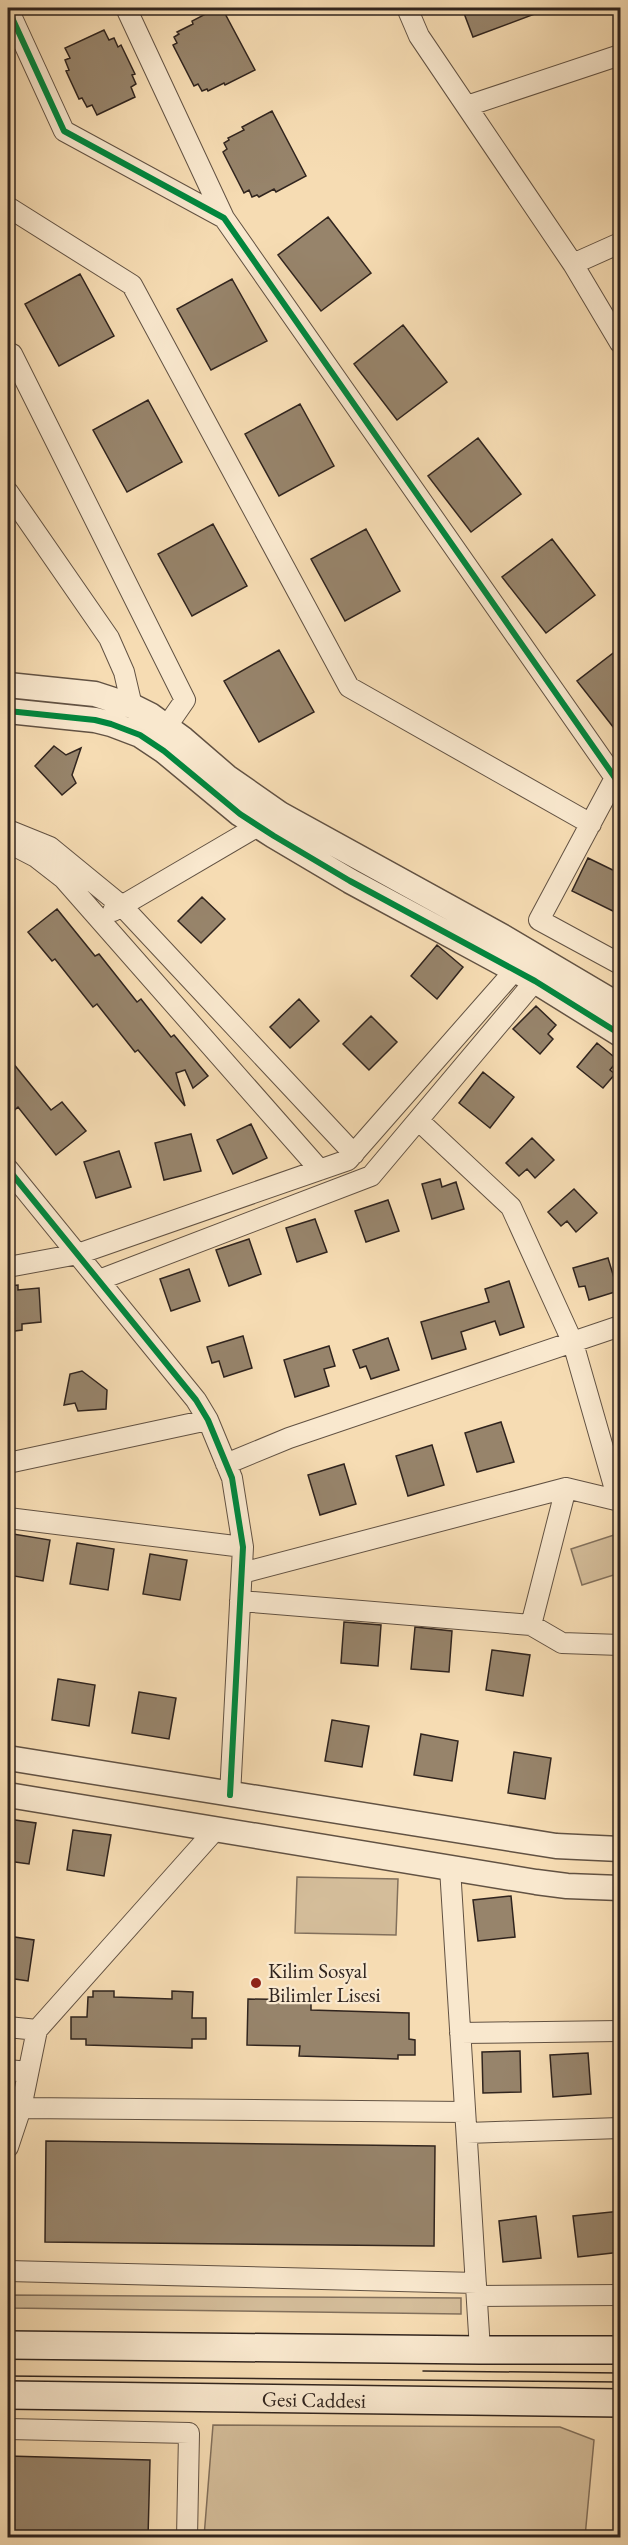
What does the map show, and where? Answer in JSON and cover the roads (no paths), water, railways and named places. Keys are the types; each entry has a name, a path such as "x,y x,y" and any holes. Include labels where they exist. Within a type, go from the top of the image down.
{"main road":[{"path":"8,2345 621,2350"},
{"name":"Gesi Caddesi","path":"8,2395 621,2403"}],"street":[{"path":"99,1280 371,1176 418,1120 524,966 539,920 591,824 618,781 224,218 126,8"},
{"path":"407,8 419,36 573,264 621,343"},
{"path":"8,9 64,131 224,218"},
{"path":"467,106 621,55"},
{"path":"8,207 132,285 350,687 591,824"},
{"path":"573,264 621,243"},
{"path":"12,354 185,700 167,726"},
{"path":"8,492 109,638 124,672 132,706"},
{"path":"8,685 76,691 104,696 132,706 167,726 227,777 280,814 524,966 621,1034"},
{"path":"8,711 95,720 127,729 164,751 240,814 350,880 524,966 621,1006"},
{"path":"99,919 258,826"},
{"path":"8,830 50,847 122,906 354,1154"},
{"path":"8,843 48,864 63,878 320,1170"},
{"path":"539,920 621,964"},
{"path":"8,1267 78,1254 348,1160 524,966"},
{"path":"418,1120 511,1207 573,1343 619,1501"},
{"path":"8,1168 196,1400 208,1420 232,1478 243,1547 230,1795"},
{"path":"226,1464 289,1438 621,1326"},
{"path":"8,1463 208,1420"},
{"path":"242,1573 566,1488 619,1501"},
{"path":"531,1625 566,1488"},
{"path":"8,1518 243,1547"},
{"path":"240,1601 531,1625 562,1643 621,1645"},
{"path":"8,1758 556,1846 621,1849"},
{"path":"8,1795 567,1886 621,1888"},
{"path":"8,2146 21,2108 37,2030 216,1829"},
{"path":"450,1868 480,2350"},
{"path":"8,2027 37,2030"},
{"path":"460,2033 621,2031"},
{"path":"8,2070 28,2072"},
{"path":"21,2108 465,2112"},
{"path":"467,2133 621,2128"},
{"path":"8,2271 621,2295"},
{"path":"8,2429 189,2433 187,2538"}],"tram line":[{"path":"423,2371 620,2373"},
{"path":"8,2376 620,2382"}],"place":[{"name":"Kilim Sosyal Bilimler Lisesi","path":"256,1983"}]}
